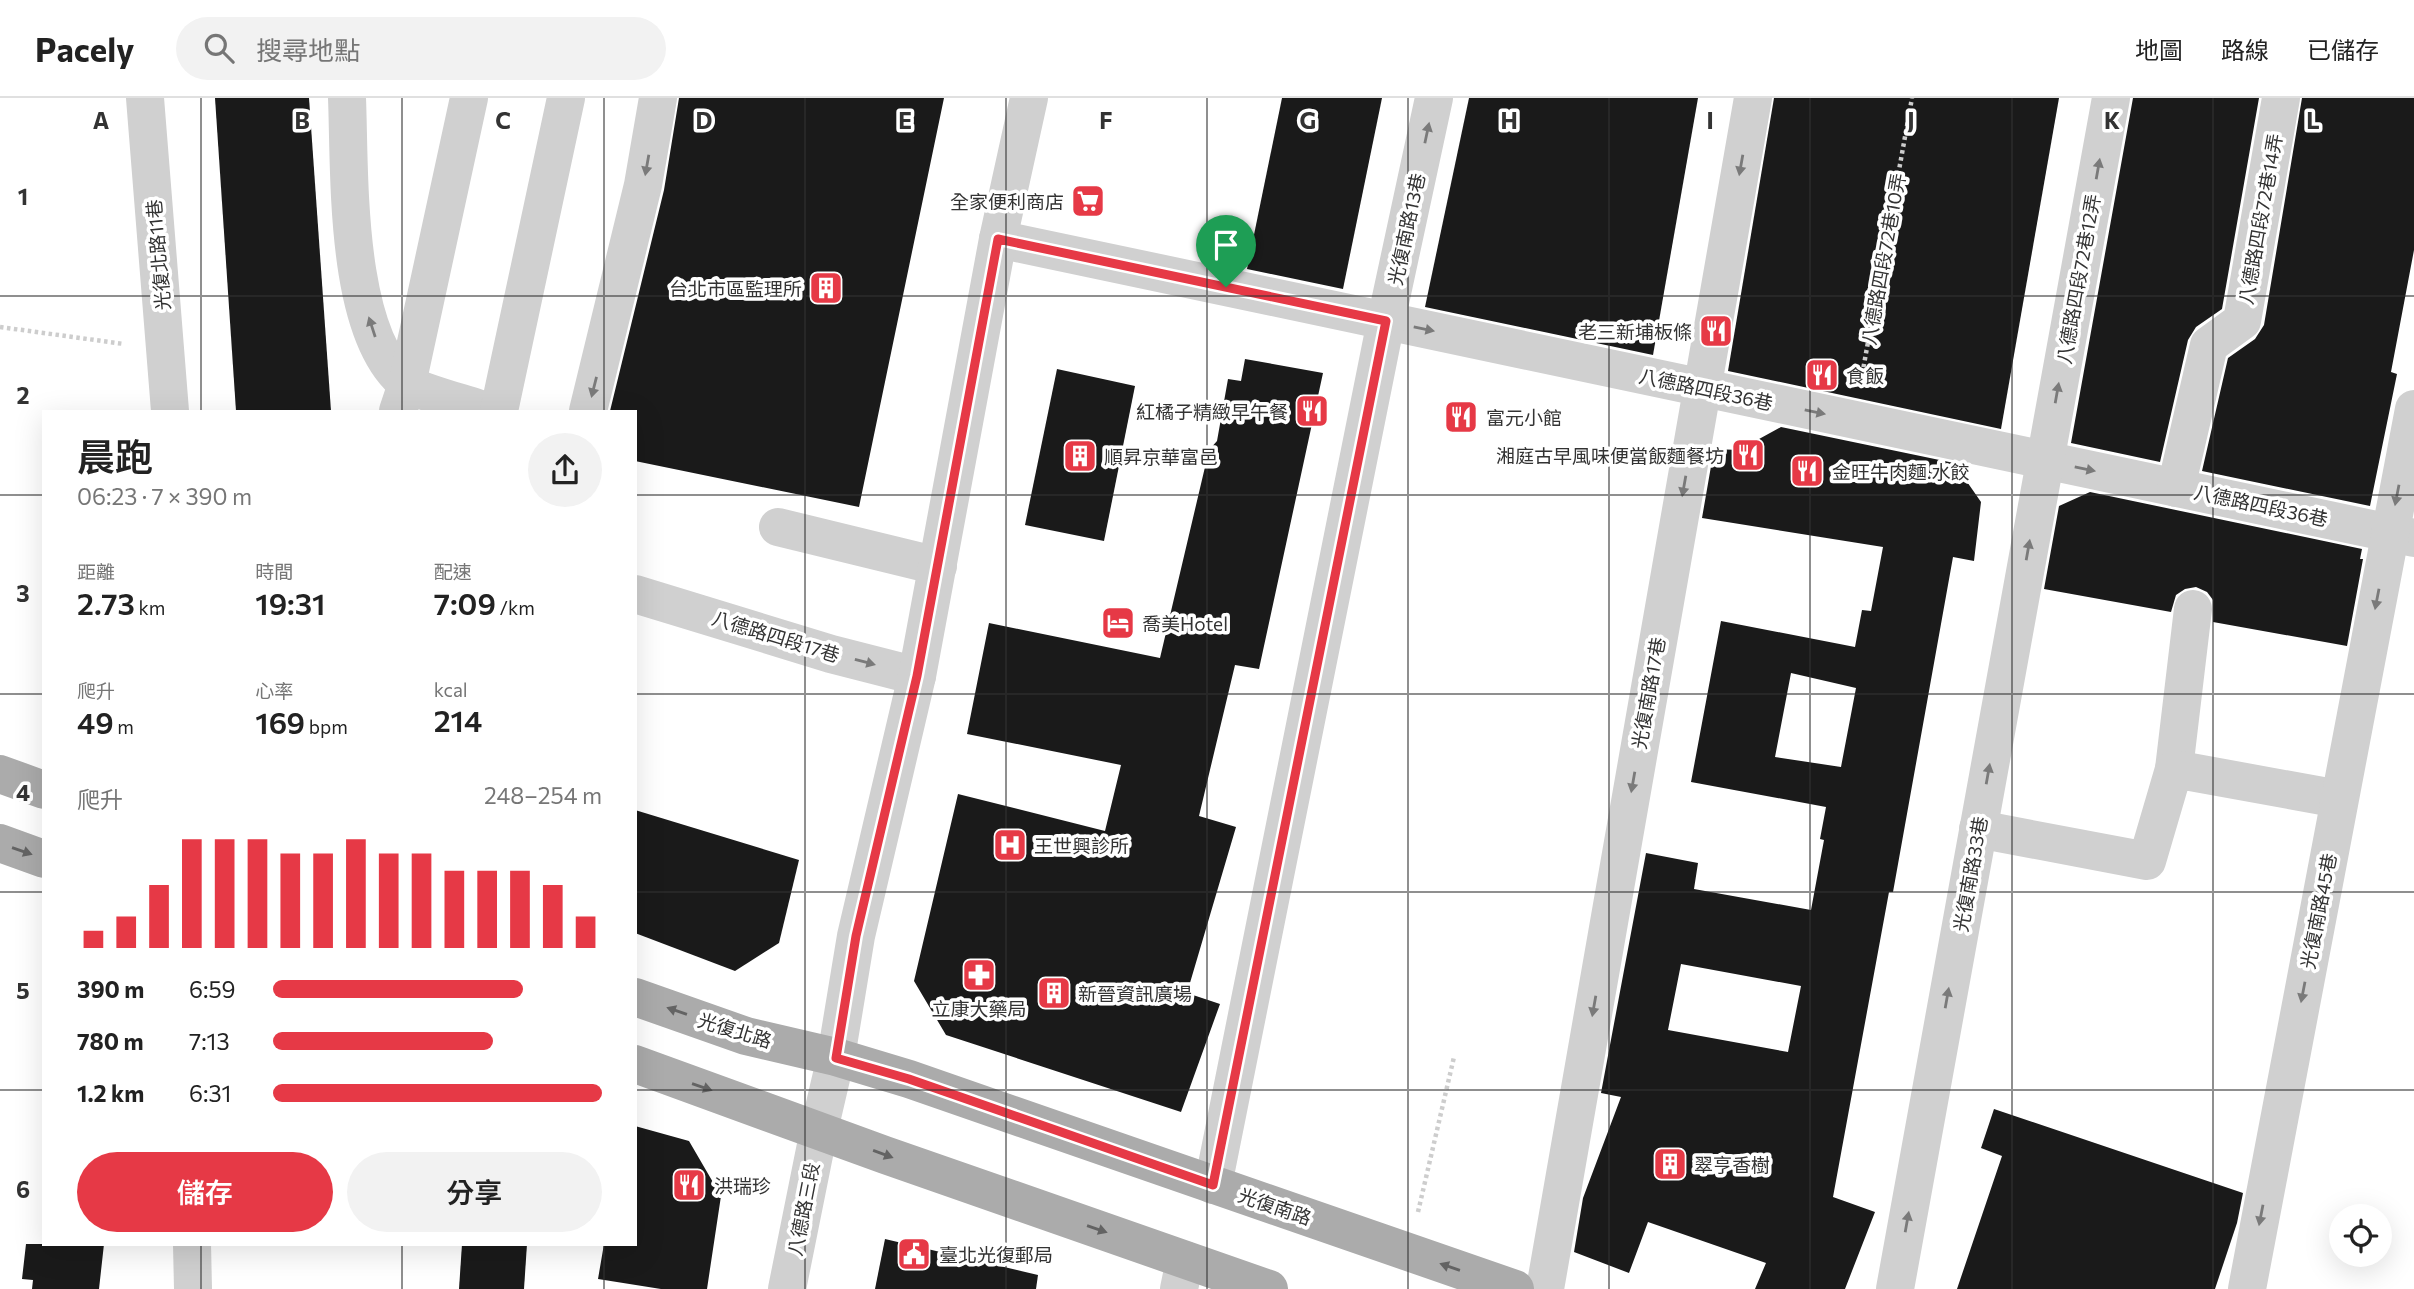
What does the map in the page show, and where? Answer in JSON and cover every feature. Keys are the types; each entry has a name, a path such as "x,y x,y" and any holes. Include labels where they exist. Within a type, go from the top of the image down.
{"main road":[{"path":"0,774 42,789"},
{"path":"0,844 42,858"},
{"name":"光復北路","path":"637,998 746,1036 836,1058"},
{"name":"光復南路","path":"836,1058 909,1079 1515,1289"},
{"path":"637,1065 819,1130 1182,1274 1269,1289"}],"street":[{"name":"光復北路11巷","path":"145,98 170,410"},
{"path":"347,98 352,233 366,309 380,352 402,398"},
{"path":"402,398 469,98"},
{"path":"499,410 566,98"},
{"path":"588,410 643,185 658,98"},
{"name":"八德路三段","path":"787,1289 836,1058 856,936 917,676 998,239 1029,98"},
{"name":"光復南路13巷","path":"1213,1185 1386,321 1434,98"},
{"name":"光復南路17巷","path":"1545,1289 1753,98"},
{"name":"八德路四段72巷12弄","path":"2045,460 2111,98"},
{"name":"八德路四段72巷14弄","path":"2176,488 2209,345 2242,321 2281,98"},
{"name":"八德路四段36巷","path":"998,239 2402,535"},
{"path":"402,398 480,410"},
{"name":"光復南路45巷","path":"2248,1289 2339,799 2402,535 2414,409"},
{"name":"光復南路33巷","path":"1895,1289 2045,460"},
{"path":"778,527 938,566"},
{"name":"八德路四段17巷","path":"637,595 831,654 917,676"},
{"path":"1978,829 2147,861 2174,769 2193,609"},
{"path":"2174,769 2339,799"},
{"path":"192,1246 193,1289"}],"path":[{"name":"八德路四段72巷10弄","path":"1854,420 1912,98"},
{"path":"0,327 166,350"},
{"path":"1417,1213 1454,1057"}],"building":[{"path":"215,98 309,98 331,410 236,410"},
{"name":"台北市區監理所","path":"679,98 944,98 859,507 637,461 637,410 610,410 664,190"},
{"path":"1282,98 1382,98 1343,289 1247,269"},
{"path":"1469,98 1698,98 1653,355 1425,307"},
{"path":"1774,98 2059,98 2001,429 1728,371"},
{"path":"2133,98 2259,98 2222,309 2196,327 2188,340 2160,462 2071,443"},
{"path":"2302,98 2414,98 2414,250 2391,372 2397,374 2370,506 2202,471 2228,358 2255,339 2264,325"},
{"path":"1245,359 1323,373 1259,669 1235,665 1199,816 1236,827 1187,993 1220,1004 1181,1112 946,1035 914,981 958,794 1105,831 1121,765 967,734 989,623 1160,658 1209,450 1217,441 1228,379 1241,381"},
{"name":"順昇京華富邑","path":"1057,369 1135,386 1104,541 1025,525"},
{"path":"1781,427 1954,463 1981,502 1974,561 1953,557 1893,892 1889,892 1833,1197 1875,1212 1845,1289 1755,1289 1766,1263 1648,1222 1629,1273 1574,1252 1583,1198 1621,1097 1601,1093 1646,853 1698,863 1694,889 1811,910 1824,840 1820,839 1826,807 1691,782 1721,621 1855,647 1862,610 1871,611 1883,547 1702,518 1714,449 1739,450","holes":["1791,673 1856,688 1841,767 1775,757","1681,964 1801,986 1788,1052 1668,1030"]},
{"path":"2090,492 2362,549 2360,559 2363,559 2347,646 2213,622 2213,600 2207,592 2196,587 2185,589 2176,595 2171,612 2044,589 2059,506"},
{"path":"637,811 799,860 779,943 735,971 637,934"},
{"path":"1994,1109 2243,1193 2237,1223 2215,1289 1957,1289 2002,1156 1981,1148"},
{"path":"637,1127 689,1141 721,1196 707,1289 661,1289 598,1279 604,1246 637,1246"},
{"name":"臺北光復郵局","path":"885,1239 1038,1275 1036,1289 875,1289"},
{"path":"26,1244 104,1246 99,1289 32,1289 33,1280 22,1279"},
{"path":"462,1246 527,1246 524,1289 459,1289"}],"place":[{"name":"全家便利商店","path":"1088,201"},
{"name":"台北市區監理所","path":"826,288"},
{"name":"老三新埔板條","path":"1716,331"},
{"name":"食飯","path":"1822,375"},
{"name":"紅橘子精緻早午餐","path":"1312,411"},
{"name":"富元小館","path":"1461,417"},
{"name":"湘庭古早風味便當飯麵餐坊","path":"1748,455"},
{"name":"順昇京華富邑","path":"1080,456"},
{"name":"金旺牛肉麵.水餃","path":"1807,471"},
{"name":"喬美Hotel","path":"1118,623"},
{"name":"王世興診所","path":"1010,845"},
{"name":"立康大藥局","path":"979,975"},
{"name":"新晉資訊廣場","path":"1054,993"},
{"name":"翠亨香樹","path":"1670,1164"},
{"name":"洪瑞珍","path":"689,1185"},
{"name":"臺北光復郵局","path":"914,1254"}],"route":[{"path":"998,239 1226,287 1386,321 1213,1185 909,1079 836,1058 856,936 917,676 998,239"}]}
